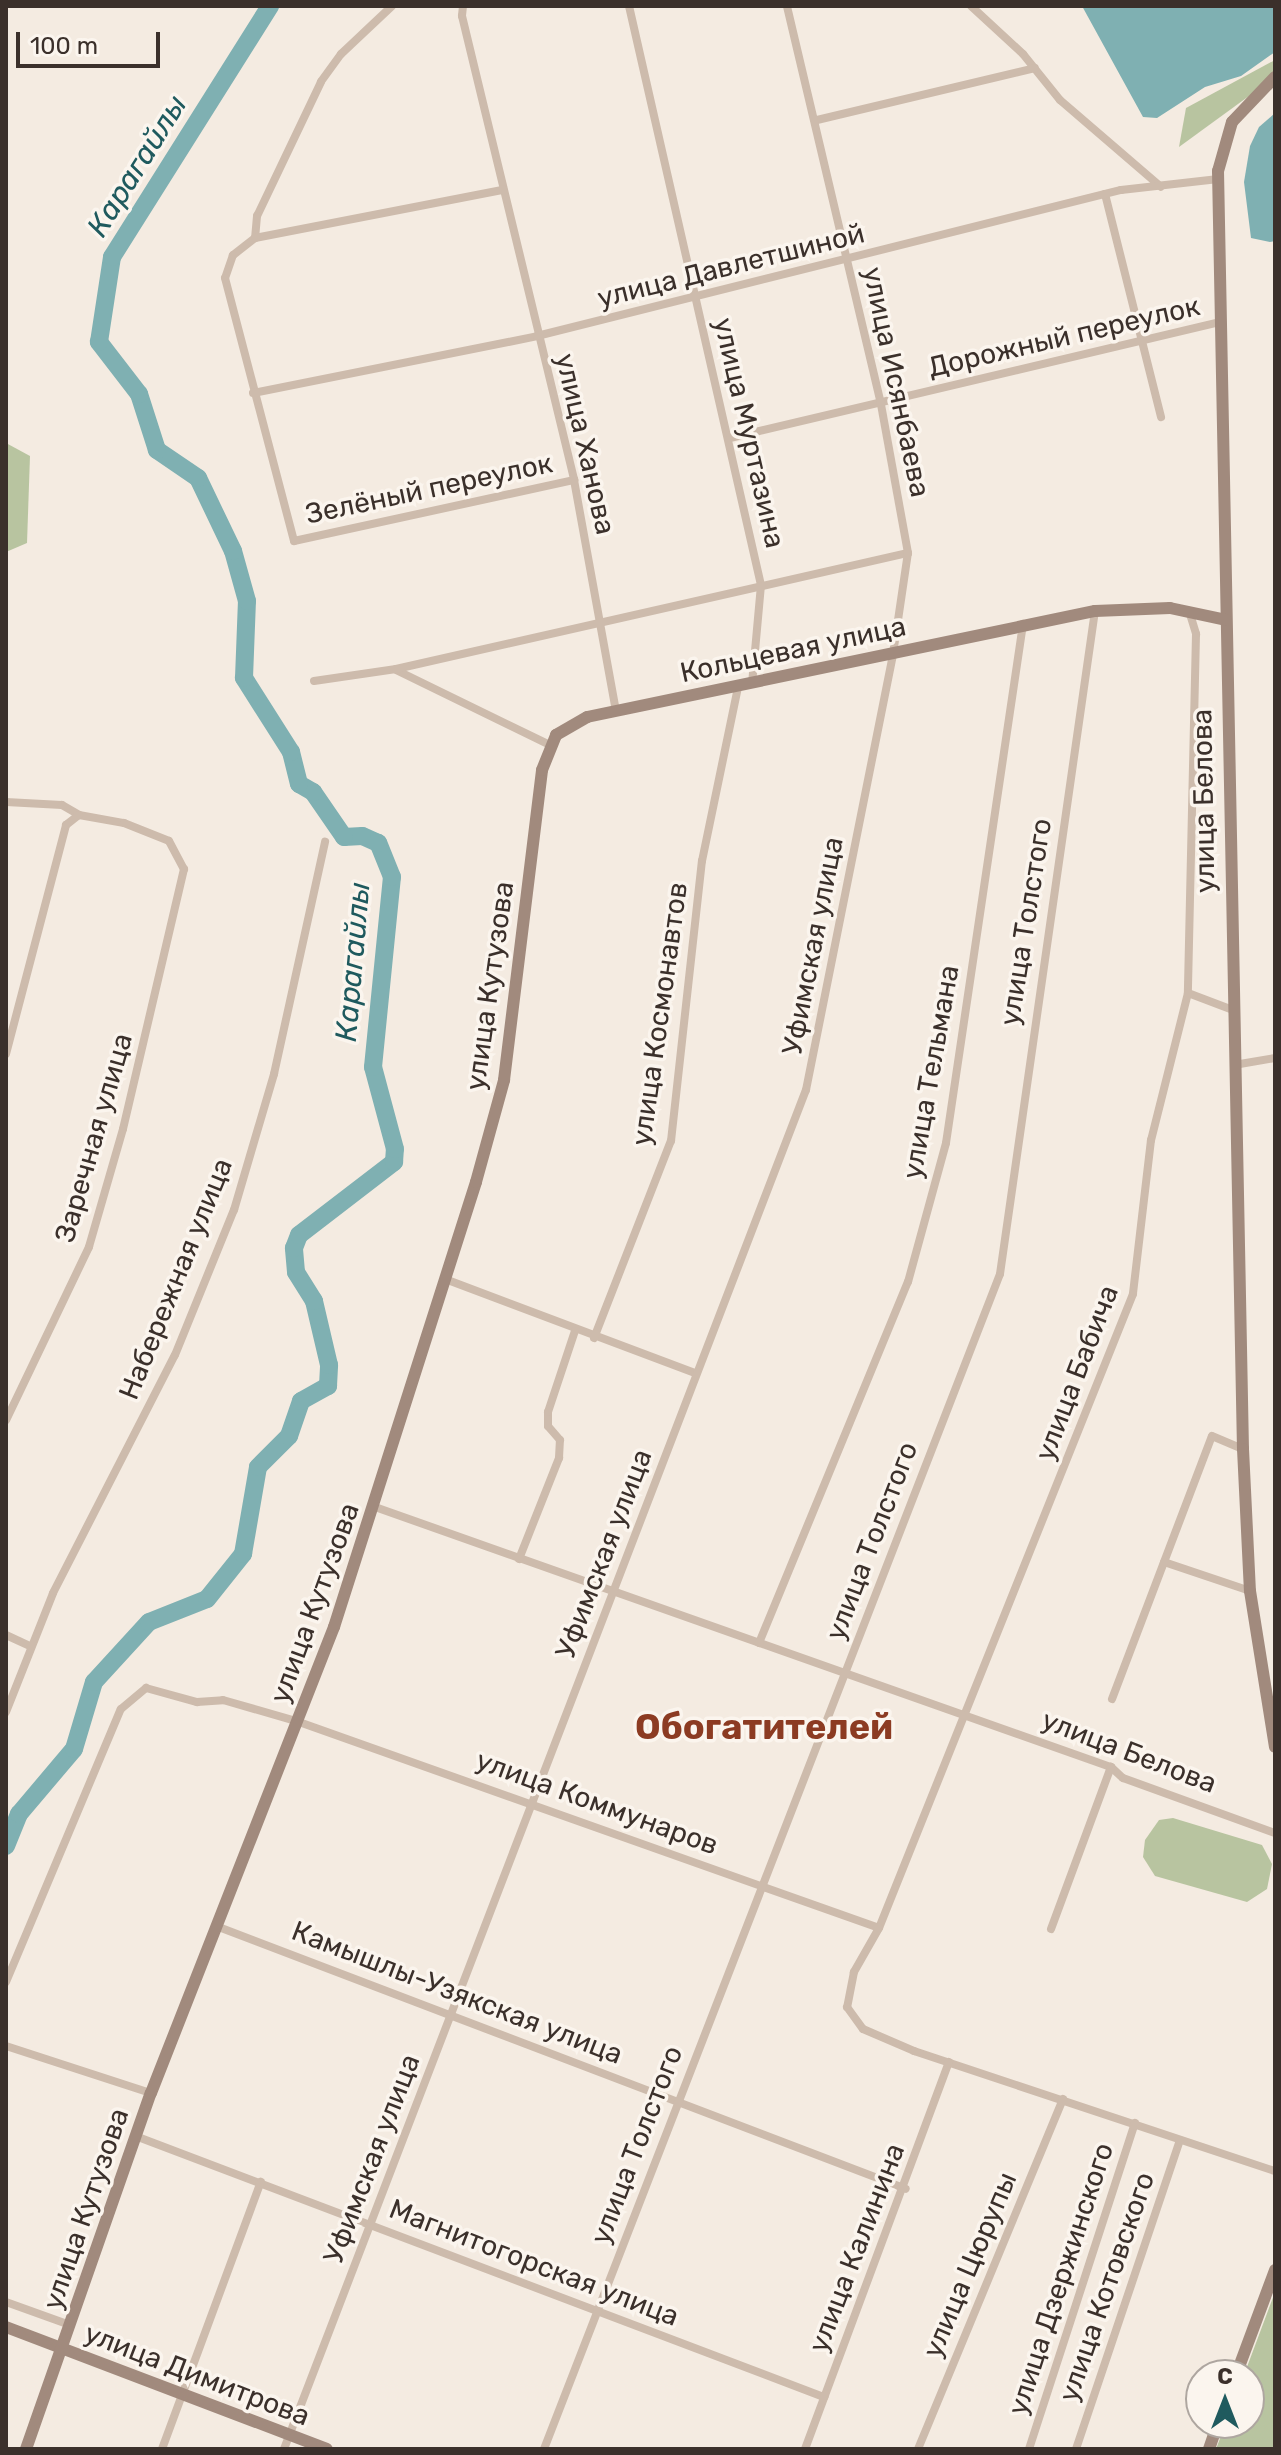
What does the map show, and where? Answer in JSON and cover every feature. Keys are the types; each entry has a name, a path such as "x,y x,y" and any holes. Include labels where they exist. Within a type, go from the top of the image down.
{"main road":[{"name":"улица Белова","path":"1275,77 1232,122 1218,179 1243,1449 1250,1591 1275,1747"},
{"name":"Кольцевая улица","path":"550,745 572,723 616,710 752,685 1023,624 1127,606 1226,620"},
{"name":"улица Кутузова","path":"26,2449 151,2093 299,1722 375,1507 504,1080 542,770 550,745"},
{"path":"1242,2359 1275,2270"},
{"name":"улица Димитрова","path":"6,2327 327,2449"}],"street":[{"path":"255,238 257,216 321,82 341,54 392,6"},
{"name":"улица Ханова","path":"463,6 537,336 574,480 616,710"},
{"name":"улица Муртазина","path":"629,6 730,438 761,585 752,685"},
{"name":"улица Исянбаева","path":"787,6 817,120 881,404 908,553 893,654"},
{"path":"971,6 1035,68 1060,100 1161,187"},
{"path":"817,120 1035,68"},
{"name":"улица Давлетшиной","path":"253,393 537,336 1105,194 1218,179"},
{"path":"253,393 225,278 233,255 255,238 503,190"},
{"path":"1105,194 1145,341 1161,417"},
{"name":"Дорожный переулок","path":"730,438 1220,322"},
{"name":"Зелёный переулок","path":"253,393 294,541 574,480"},
{"path":"314,681 396,669 600,620 908,553"},
{"name":"улица Толстого","path":"544,2449 759,1885 1000,1274 1095,611"},
{"name":"улица Бабича","path":"949,2062 863,2029 849,2016 847,1995 854,1972 879,1928 1133,1294 1151,1140 1188,993 1196,634 1190,614"},
{"name":"улица Тельмана","path":"759,1643 908,1282 946,1143 1023,624"},
{"name":"Уфимская улица","path":"284,2449 535,1804 611,1593 806,1090 893,654"},
{"path":"396,669 550,745"},
{"name":"улица Космонавтов","path":"594,1338 671,1141 702,861 738,687"},
{"path":"6,802 62,805 79,815 66,825 6,1054"},
{"name":"Заречная улица","path":"6,1420 89,1247 182,889 179,854 169,841 124,823 79,815"},
{"name":"Набережная улица","path":"6,1712 30,1646 175,1355 234,1210 274,1074 325,842"},
{"path":"1188,993 1233,1010"},
{"path":"1234,1065 1275,1058"},
{"path":"445,1279 575,1331 695,1373"},
{"path":"519,1559 559,1458 560,1440 548,1426 548,1412 575,1331"},
{"name":"улица Белова","path":"1112,1699 1212,1436 1243,1449"},
{"path":"375,1507 611,1593 965,1715"},
{"path":"1164,1562 1250,1591"},
{"path":"6,1635 30,1646"},
{"name":"улица Коммунаров","path":"6,1982 121,1709 146,1688 197,1702 223,1700 299,1722 879,1928"},
{"name":"улица Белова","path":"965,1715 1111,1767 1123,1778 1275,1833"},
{"path":"1051,1929 1111,1767"},
{"name":"Камышлы-Узякская улица","path":"216,1926 906,2189"},
{"path":"6,2046 151,2093"},
{"path":"949,2062 1275,2171"},
{"name":"улица Калинина","path":"805,2449 906,2189 949,2062"},
{"name":"улица Цюрупы","path":"918,2449 1063,2099"},
{"name":"улица Дзержинского","path":"1029,2449 1135,2123"},
{"name":"Магнитогорская улица","path":"138,2137 824,2397"},
{"name":"улица Котовского","path":"1076,2449 1180,2140"},
{"path":"162,2449 261,2182"},
{"path":"6,2302 70,2325"}],"green space":[{"path":"1275,60 1275,77 1179,147 1186,108"},
{"path":"6,443 30,456 27,543 6,552"},
{"path":"1173,1818 1262,1845 1272,1864 1267,1889 1247,1902 1155,1876 1143,1857 1145,1840 1159,1820"},
{"path":"1275,2292 1275,2449 1216,2449 1220,2439 1265,2439 1265,2359 1250,2359"}],"water":[{"path":"1082,6 1275,6 1275,52 1241,76 1205,87 1157,118 1143,117"},
{"path":"1275,113 1275,241 1270,242 1251,238 1244,182 1250,146 1259,127"}],"waterway":[{"name":"Карагайлы","path":"6,1846 19,1814 74,1749 94,1682 149,1622 207,1599 243,1554 258,1467 289,1436 301,1401 328,1386 329,1365 314,1301 296,1272 294,1248 299,1235 394,1162 395,1149 373,1067 392,877 378,843 362,836 344,837 313,792 299,784 291,752 244,678 247,601 233,551 198,478 157,450 139,394 99,342 112,257 270,6"}],"district":[{"name":"Обогатителей","path":"764,1727"}]}
